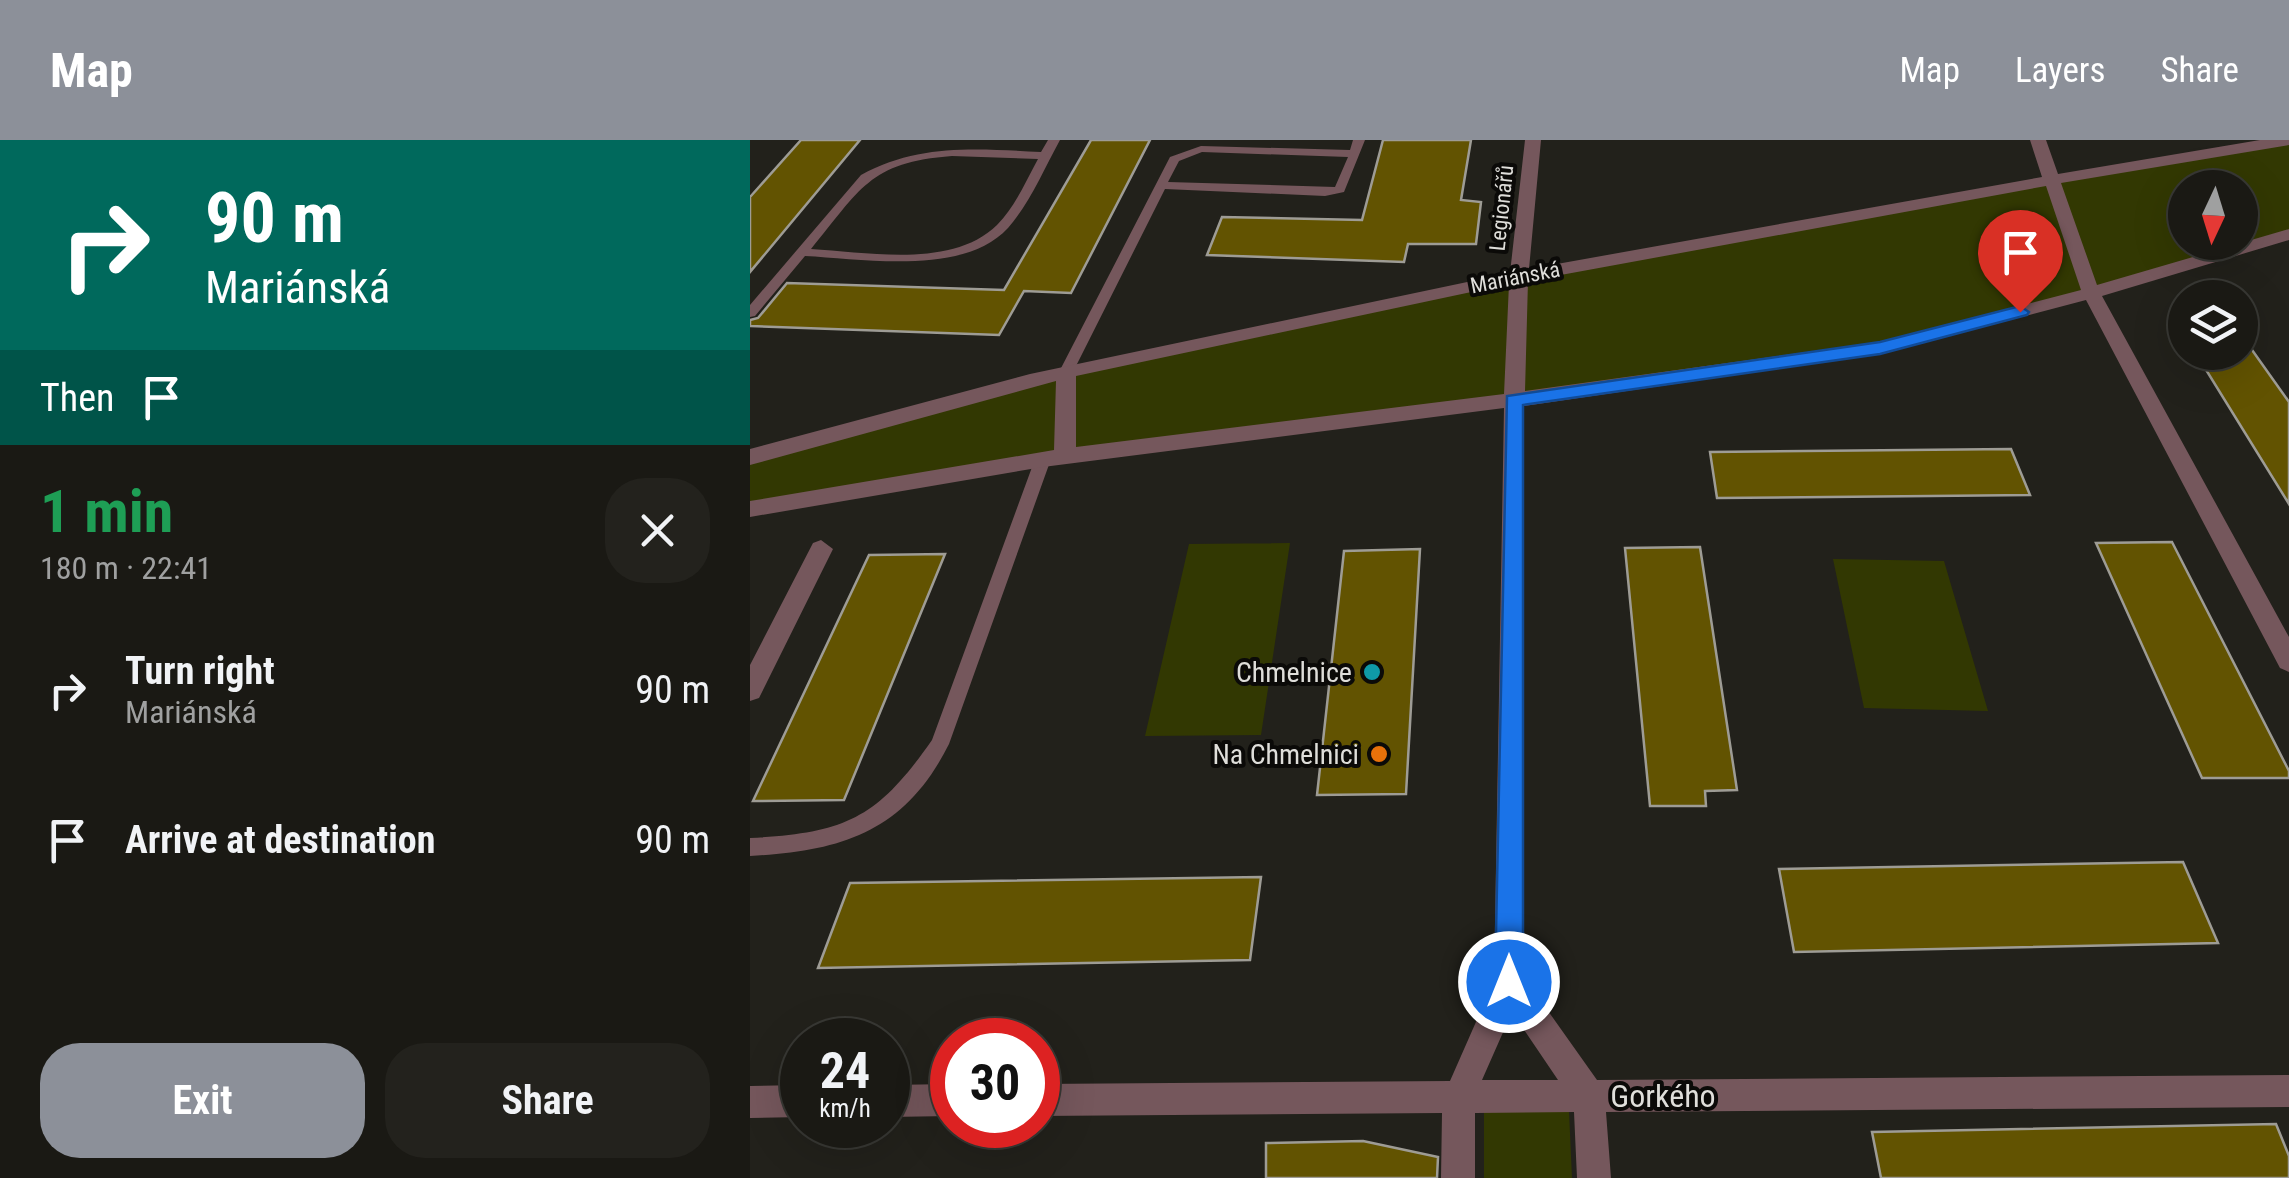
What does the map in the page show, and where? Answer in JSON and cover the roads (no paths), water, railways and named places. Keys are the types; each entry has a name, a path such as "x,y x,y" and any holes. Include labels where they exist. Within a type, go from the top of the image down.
{"street":[{"name":"Legionářů","path":"1509,982 1514,400 1520,275 1533,140"},
{"path":"2038,140 2091,293 2289,661"},
{"name":"Mariánská","path":"750,457 1066,372 1520,275 2288,140"},
{"path":"750,509 1054,458 1514,400 1880,348 2091,293 2289,234"},
{"path":"1054,458 1066,372"},
{"path":"750,690 822,549"},
{"path":"1509,982 1589,1096 1594,1178"},
{"path":"1458,1178 1459,1097 1509,982"},
{"name":"Gorkého","path":"1060,1100 2289,1090"},
{"path":"750,1102 780,1101"}],"lane":[{"path":"803,252 921,257 981,243 1002,227 1054,140"},
{"path":"1160,185 1340,190 1360,140"},
{"path":"1066,372 1174,159 1201,149 1355,154"},
{"path":"750,313 864,176 884,164 926,153 1044,156"},
{"path":"750,847 811,846 873,821 913,786 940,744 1054,458"}],"place":[{"name":"Chmelnice","path":"1372,672"},
{"name":"Na Chmelnici","path":"1379,754"}]}
